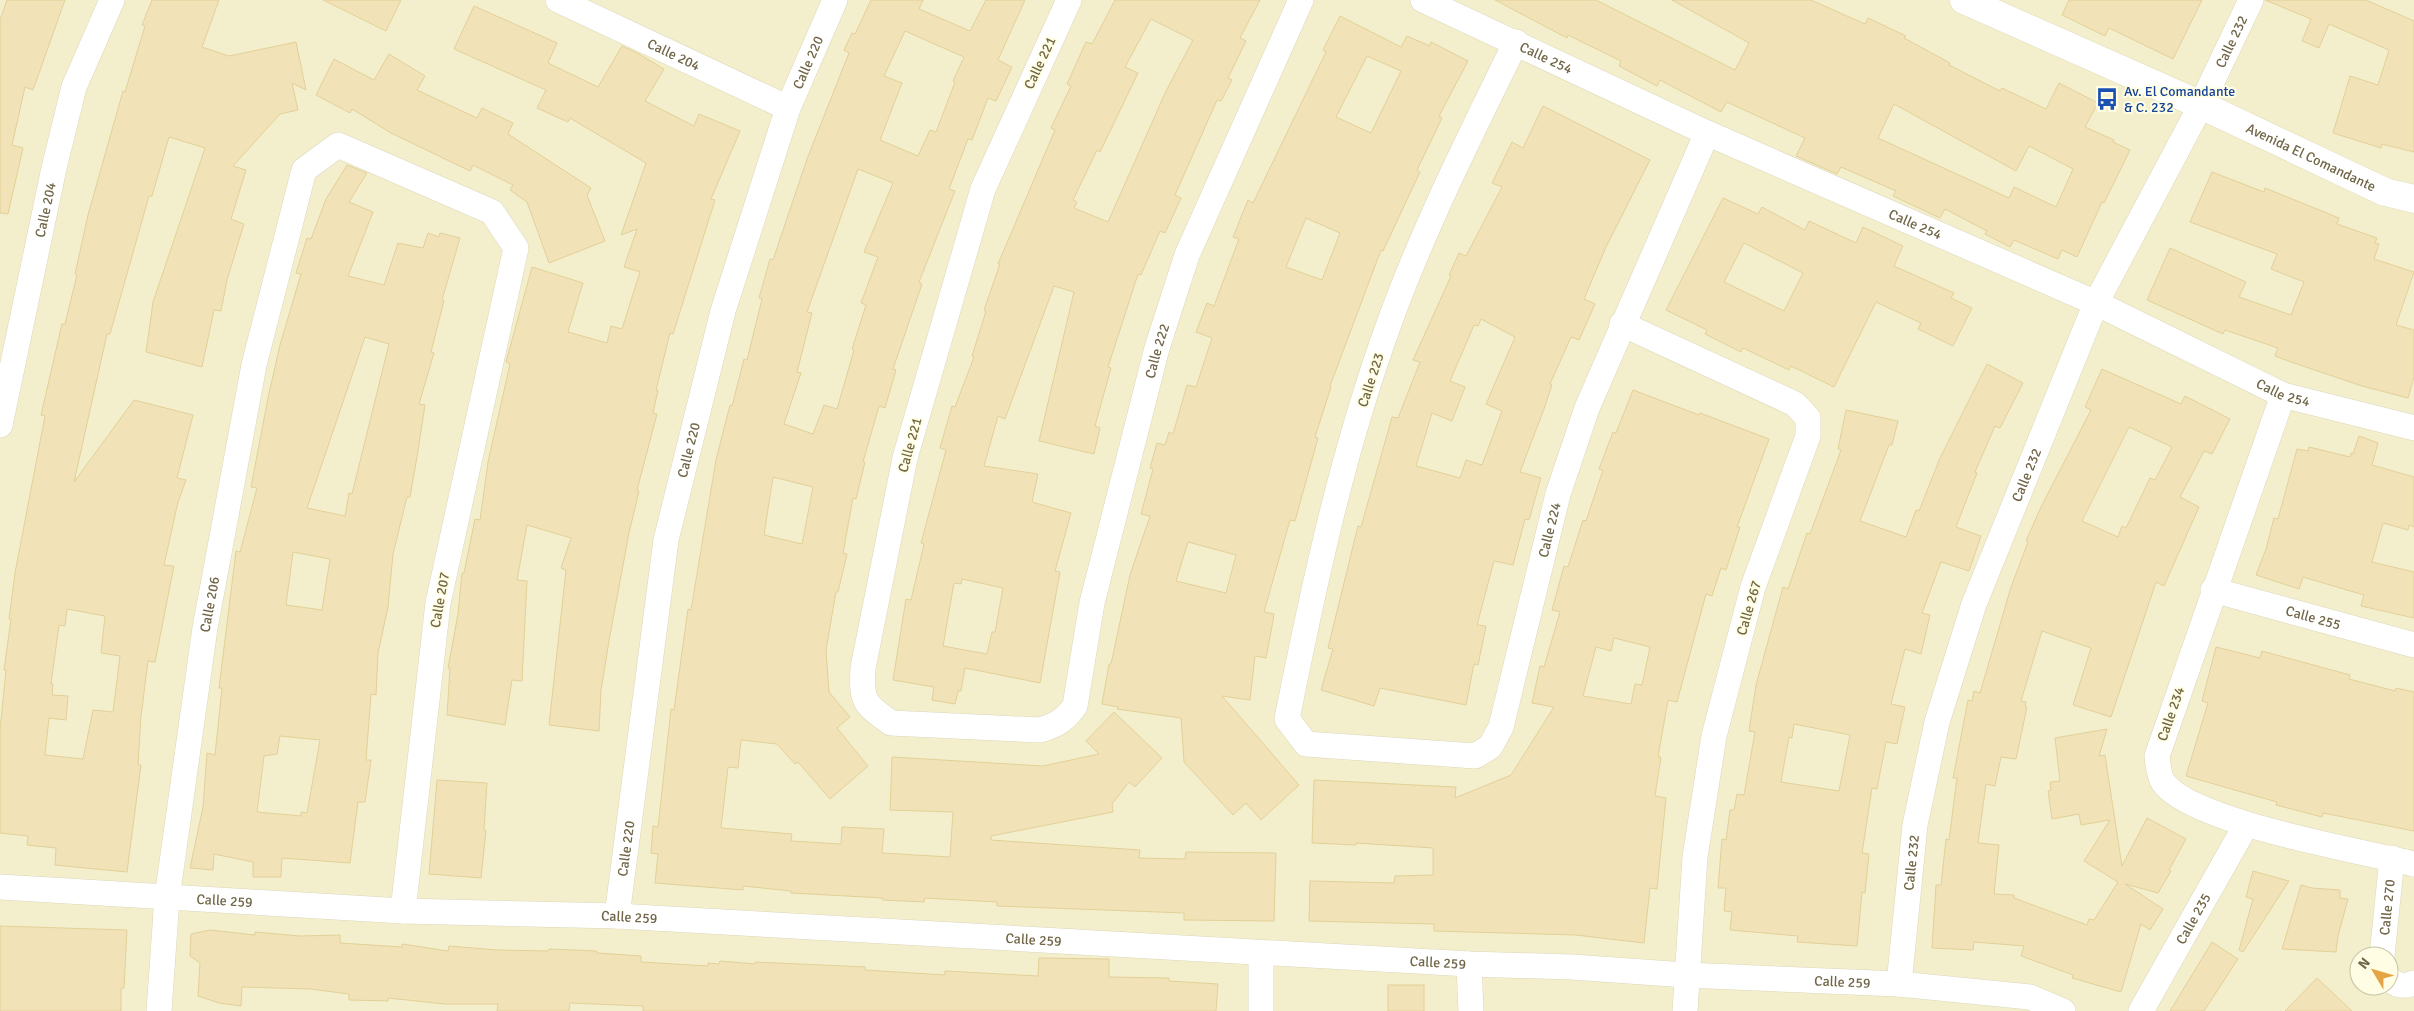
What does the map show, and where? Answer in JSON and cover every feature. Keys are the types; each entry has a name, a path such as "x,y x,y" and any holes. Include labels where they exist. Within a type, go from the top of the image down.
{"street":[{"name":"Calle 204","path":"0,425 54,168 74,87 112,0"},
{"name":"Calle 204","path":"558,0 788,108"},
{"name":"Calle 220","path":"617,916 666,540 723,310 788,108 835,0"},
{"name":"Calle 221","path":"1067,718 1054,726 1040,730 891,723 872,710 862,694 863,668 905,458 983,190 1069,0"},
{"name":"Calle 222","path":"1067,718 1074,706 1092,603 1160,339 1188,255 1301,0"},
{"name":"Calle 254","path":"1423,0 1708,133 2096,303 2283,395 2414,428"},
{"name":"Avenida El Comandante","path":"1964,0 2202,105 2385,192 2414,199"},
{"name":"Calle 232","path":"1899,984 1916,824 1937,722 1974,604 2096,303 2202,105 2251,0"},
{"name":"Calle 223","path":"1297,734 1288,719 1313,592 1353,437 1390,321 1449,181 1516,42"},
{"name":"Calle 224","path":"1297,734 1306,744 1476,756 1490,747 1501,727 1558,494 1587,408 1622,324 1708,133"},
{"name":"Calle 206","path":"160,1011 167,898 206,618 254,365 304,170 338,145 492,212 516,248 506,293"},
{"name":"Calle 207","path":"403,911 438,604 506,293"},
{"name":"Calle 267","path":"1622,324 1795,404 1808,418 1808,436 1753,587 1714,736 1696,856 1686,974 1685,1011"},
{"name":"Calle 234","path":"2283,395 2213,590 2157,756 2162,782 2183,800 2246,825 2403,861"},
{"name":"Calle 255","path":"2213,590 2414,645"},
{"name":"Calle 235","path":"2141,1011 2246,825"},
{"name":"Calle 270","path":"2384,946 2403,861"},
{"name":"Calle 259","path":"0,887 403,911 617,916 1261,953 1899,984 2030,997 2063,1011"},
{"path":"1261,953 1261,1011"},
{"path":"1469,964 1471,1011"},
{"path":"2399,984 2407,986 2414,983"}],"shaded area":[{"path":"0,0 2414,0 2414,1011 0,1011"}],"building":[{"path":"7,0 65,0 33,90 25,87 12,145 23,148 8,214 0,213 0,20"},
{"path":"152,0 219,0 202,47 229,56 296,42 306,90 292,83 298,110 280,114 233,166 246,170 231,219 244,224 227,280 221,311 214,310 202,367 146,352 153,302 205,148 169,137 152,196 149,196 110,334 107,334 74,482 134,400 193,415 177,478 186,480 178,502 164,565 174,566 155,662 148,661 141,716 138,765 141,765 127,872 55,865 56,848 27,845 28,836 0,833 0,730 6,670 4,670 11,619 9,619 15,573 45,416 41,415 62,324 65,324 77,275 75,274 88,215 123,91 125,92 145,26 142,25","holes":["67,609 105,616 101,653 120,656 113,712 93,710 83,759 45,755 49,718 66,720 68,696 52,695 53,684 51,684 59,625 65,626"]},
{"path":"323,0 401,0 386,31"},
{"path":"871,0 923,0 919,9 970,31 986,0 1025,0 998,60 1012,67 996,101 988,98 972,140 968,139 949,189 955,191 919,282 922,284 893,369 896,370 885,408 879,406 863,462 865,462 856,499 853,498 843,553 847,554 838,592 836,592 826,650 829,692 850,717 837,728 868,766 830,799 798,762 795,764 777,744 741,740 738,768 728,767 721,828 792,834 791,841 841,844 842,827 884,829 882,853 950,857 953,812 890,810 892,757 1043,766 1099,754 1086,741 1114,712 1162,758 1135,787 1129,782 1112,804 1113,812 991,836 991,840 1140,850 1139,858 1185,859 1186,852 1276,853 1274,921 1184,920 1184,913 997,906 997,902 925,898 924,902 883,900 883,898 791,893 791,891 743,886 743,890 655,883 658,854 651,853 653,826 658,827 671,709 674,710 688,609 691,610 716,460 744,359 747,360 762,299 759,298 770,259 773,260 807,159 849,53 844,50 852,33 855,34","holes":["905,31 964,57 953,81 955,82 936,132 930,130 918,156 880,140 902,83 884,76","858,169 893,183 864,252 878,257 861,303 866,305 852,349 854,350 837,409 824,405 813,434 784,424 801,373 797,372 812,313 807,312","773,477 813,487 802,544 764,535"]},
{"path":"1115,0 1260,0 1240,38 1246,41 1228,78 1232,80 1221,101 1217,100 1175,195 1181,198 1165,233 1160,231 1141,275 1138,274 1108,367 1111,368 1095,426 1100,428 1094,454 1039,441 1074,292 1054,286 1005,419 998,416 984,466 1038,474 1032,502 1071,513 1055,571 1060,572 1040,683 965,668 961,691 958,691 955,704 932,700 934,687 893,680 906,599 911,600 924,544 921,543 946,450 940,448 952,406 955,407 974,357 972,356 986,311 984,310 1000,264 998,264 1055,130 1051,128 1071,86 1067,84 1086,42 1092,44","holes":["1151,19 1193,40 1166,91 1108,222 1074,208 1077,202 1073,200 1097,150 1100,152 1138,73 1125,67","962,579 1003,588 995,632 992,632 987,654 943,646 954,583 961,584"]},
{"path":"1495,0 1596,0 1735,70 1749,43 1672,0 1811,0 1865,24 1868,18 1906,36 1904,38 1950,63 1949,65 2000,91 2002,88 2046,109 2059,83 2098,103 2085,127 2114,140 2113,142 2130,150 2104,203 2102,202 2077,257 2062,250 2058,259 2014,240 2010,247 1985,234 1987,231 1945,209 1940,218 1893,196 1896,191 1841,167 1837,174 1796,156 1805,138 1727,102 1721,112 1660,80 1657,86 1619,66 1621,61 1568,35 1567,38","holes":["1894,104 2016,171 2029,146 2073,169 2056,207 2014,187 2009,198 1878,138"]},
{"path":"2069,0 2202,0 2173,59 2109,28 2105,36 2062,15"},
{"path":"2265,0 2366,0 2414,21 2414,152 2382,144 2381,148 2333,133 2350,76 2378,85 2389,50 2329,24 2319,48 2302,41 2311,19"},
{"path":"474,6 557,43 548,63 598,87 622,46 637,53 664,69 645,101 694,126 699,114 740,131 711,199 715,200 673,334 670,333 656,390 658,390 653,413 657,414 637,490 639,491 629,533 610,635 601,690 599,731 549,725 566,570 561,568 571,538 527,525 517,580 527,581 522,681 512,680 505,725 447,715 450,668 448,668 458,614 462,573 464,573 475,519 480,520 488,462 510,364 506,362 532,267 583,283 568,332 607,343 611,326 622,329 640,272 624,267 637,229 621,235 646,163 570,118 568,122 537,108 546,90 454,49"},
{"path":"1340,16 1401,47 1407,36 1430,46 1431,42 1468,61 1439,116 1442,118 1417,170 1420,172 1383,251 1381,250 1330,386 1315,437 1318,438 1295,521 1290,520 1264,612 1274,614 1273,621 1266,658 1255,656 1250,700 1222,696 1299,785 1261,820 1246,803 1233,815 1184,762 1181,718 1117,709 1119,707 1102,704 1109,664 1111,664 1130,575 1150,516 1141,514 1153,469 1150,468 1157,443 1165,445 1169,432 1173,434 1187,385 1196,387 1212,338 1196,332 1207,303 1214,306 1239,239 1233,237 1248,200 1253,203 1326,52 1323,50","holes":["1367,56 1401,71 1371,133 1336,117","1306,218 1340,233 1322,280 1286,267","1188,542 1236,555 1226,593 1176,581"]},
{"path":"389,54 425,76 417,90 477,118 482,108 513,123 508,134 591,188 587,195 605,241 549,263 527,202 510,190 513,185 473,165 470,171 391,133 352,109 350,113 316,95 334,59 374,80"},
{"path":"1543,106 1650,160 1606,247 1584,299 1595,304 1579,340 1571,337 1550,384 1552,385 1544,409 1520,472 1541,478 1529,520 1525,519 1513,565 1494,561 1477,625 1486,626 1478,665 1474,664 1466,705 1380,688 1374,706 1321,690 1333,649 1328,648 1358,526 1361,527 1392,417 1398,418 1420,362 1413,360 1451,276 1449,275 1459,253 1466,256 1502,187 1492,183 1512,142 1523,148","holes":["1481,319 1515,337 1486,404 1502,411 1482,465 1466,460 1460,478 1416,466 1432,413 1452,421 1465,387 1450,381 1474,325 1478,326"]},
{"path":"347,165 367,173 349,202 373,212 348,276 384,285 398,243 423,248 428,233 439,237 440,233 460,238 442,300 444,301 431,352 434,353 419,404 425,405 417,457 410,497 407,497 393,554 388,607 378,653 376,695 371,694 366,760 371,760 365,802 358,802 350,863 282,858 281,877 253,877 253,862 214,854 213,870 190,868 203,807 207,753 215,755 222,688 219,688 236,551 240,552 257,488 251,487 280,345 301,274 296,273 307,238 311,239 326,199","holes":["365,337 389,344 352,494 349,493 345,516 307,508","293,552 330,559 322,610 286,605","280,736 320,740 307,813 301,812 301,816 257,812 264,756 277,754"]},
{"path":"2212,172 2264,192 2265,188 2339,218 2337,224 2377,238 2375,243 2379,244 2374,259 2414,272 2396,325 2414,330 2414,377 2408,398 2362,386 2275,356 2278,348 2225,330 2223,334 2147,300 2170,248 2246,282 2239,297 2291,315 2304,282 2271,269 2277,254 2190,222"},
{"path":"1723,198 1758,214 1762,207 1805,230 1809,221 1856,243 1863,227 1903,246 1894,266 1954,293 1951,298 1972,308 1953,346 1918,329 1921,323 1876,302 1834,387 1791,366 1789,370 1743,348 1741,352 1705,334 1707,330 1666,310","holes":["1744,243 1803,273 1784,311 1724,282"]},
{"path":"1987,364 2023,383 2000,428 1995,426 1975,472 1977,473 1956,527 1981,536 1969,571 1941,562 1922,613 1930,615 1921,654 1905,649 1891,704 1905,707 1897,744 1886,742 1877,789 1872,788 1862,853 1869,854 1865,893 1862,892 1857,946 1797,942 1798,936 1730,930 1732,912 1724,911 1726,888 1718,888 1722,839 1726,840 1730,810 1734,810 1737,794 1744,795 1755,732 1749,731 1756,685 1783,587 1788,589 1807,533 1810,534 1841,450 1838,449 1846,410 1898,421 1892,445 1889,445 1860,521 1906,537 1916,510 1919,511 1940,458","holes":["1794,724 1850,735 1839,791 1781,782 1789,737 1792,738"]},
{"path":"2102,369 2181,404 2185,396 2230,419 2212,454 2204,451 2180,497 2199,507 2164,586 2156,582 2111,717 2073,705 2091,648 2042,631 2021,701 2026,702 2025,707 2027,707 2016,759 2001,757 1995,786 1986,784 1978,843 1999,845 1994,894 2014,895 2014,898 2087,925 2089,919 2094,920 2118,882 2084,861 2110,820 2081,825 2079,814 2052,819 2048,791 2051,790 2050,782 2060,781 2055,738 2107,729 2099,756 2105,755 2122,866 2147,818 2186,839 2158,893 2125,884 2163,909 2150,930 2141,924 2121,992 2072,978 2073,975 2021,956 2024,946 1974,942 1973,950 1932,948 1936,885 1941,885 1946,839 1949,840 1957,778 1953,778 1968,700 1972,701 1974,691 1980,693 2011,587 2028,542 2026,541 2041,507 2091,410 2085,407","holes":["2129,427 2172,447 2155,480 2150,478 2126,528 2122,526 2118,537 2082,521"]},
{"path":"1633,390 1769,439 1737,527 1740,527 1726,570 1721,568 1712,596 1706,594 1677,702 1668,700 1658,757 1661,757 1655,796 1666,798 1657,889 1650,888 1644,943 1576,935 1434,931 1434,924 1309,921 1310,881 1394,883 1395,876 1433,875 1433,848 1356,843 1356,845 1312,843 1314,780 1456,787 1455,798 1511,775 1554,707 1532,703 1540,666 1544,667 1560,612 1552,610 1564,566 1568,567 1583,520 1586,521 1603,470 1599,469 1613,432 1616,433","holes":["1614,638 1650,647 1642,685 1635,684 1631,704 1583,696 1596,647 1611,651"]},
{"path":"2359,436 2378,443 2372,465 2414,477 2414,527 2409,525 2408,530 2383,523 2372,562 2414,572 2414,618 2361,606 2364,595 2303,577 2299,589 2256,575 2266,549 2274,518 2278,519 2297,449 2308,451 2309,447 2350,457 2351,453 2353,454"},
{"path":"2216,647 2260,658 2262,651 2350,675 2349,679 2395,691 2396,688 2414,692 2414,831 2323,813 2322,817 2276,805 2277,802 2186,776 2208,703 2202,701"},
{"path":"437,780 487,783 484,830 486,830 481,878 429,874"},
{"path":"2253,871 2289,881 2243,952 2239,950 2253,899 2246,897"},
{"path":"2301,885 2312,888 2340,890 2340,898 2348,899 2338,936 2336,952 2282,949"},
{"path":"0,926 127,930 124,988 121,988 121,1011 0,1011"},
{"path":"210,930 255,935 255,932 300,936 340,935 340,943 402,947 402,944 448,951 449,946 497,950 548,951 549,949 597,951 597,953 641,956 641,962 708,966 708,963 719,964 720,961 755,964 755,962 865,967 865,970 945,975 945,971 1038,976 1039,958 1109,959 1109,977 1169,978 1169,981 1218,984 1216,1011 643,1011 643,1006 570,1003 569,1011 497,1011 498,1004 445,1004 388,998 388,1001 349,1000 349,994 310,989 242,987 241,1006 219,1003 198,996 200,963 190,956 191,934"},
{"path":"2212,942 2238,959 2204,1011 2170,1011"},
{"path":"2317,978 2352,1011 2285,1011"},
{"path":"1388,985 1424,985 1424,1011 1388,1011"}],"place":[{"name":"Av. El Comandante & C. 232","path":"2107,99"}]}
